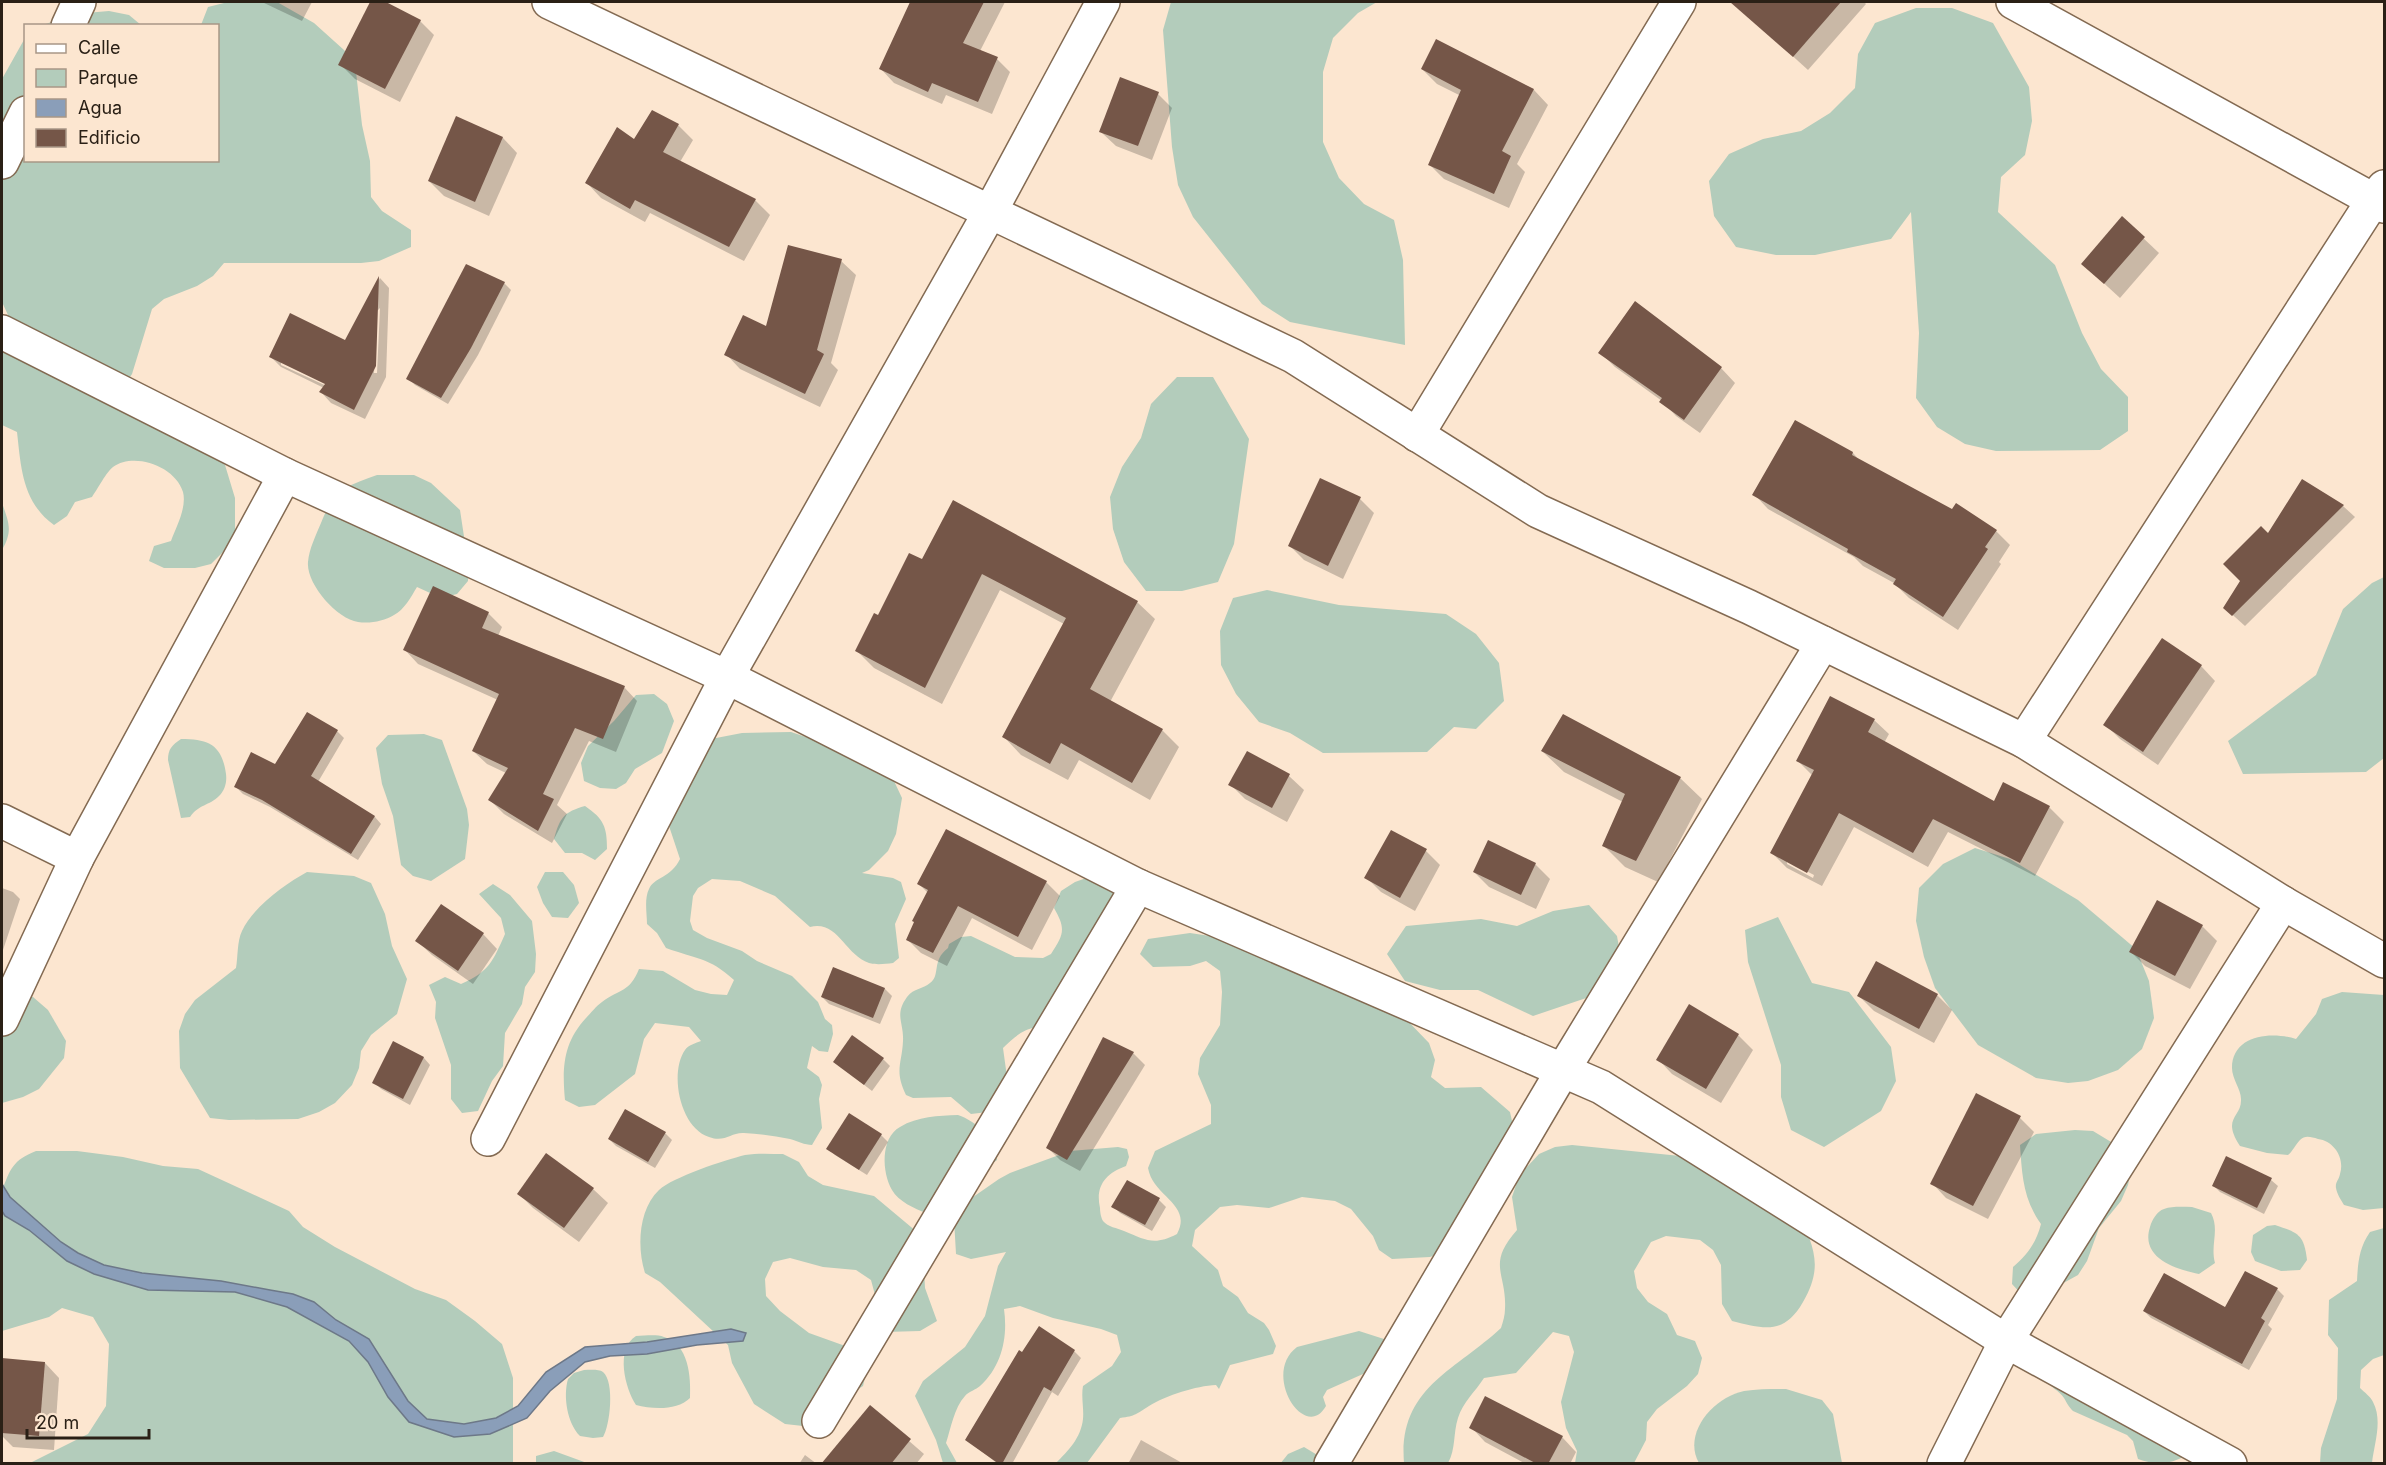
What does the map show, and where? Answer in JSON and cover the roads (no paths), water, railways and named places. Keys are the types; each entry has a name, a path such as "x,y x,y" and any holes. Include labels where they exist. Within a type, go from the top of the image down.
{"street":[{"path":"69,24 80,2"},
{"path":"549,2 586,10 990,212 1293,356 1538,511 1823,643 2024,741 2283,903 2385,961"},
{"path":"488,1139 727,677 990,212 1103,2"},
{"path":"1417,435 1679,2"},
{"path":"2013,2 2381,197 2024,741"},
{"path":"2,162 24,117"},
{"path":"2,332 285,475 727,677 1138,886 1600,1087 2007,1341 2230,1464"},
{"path":"2,1019 77,858 285,475"},
{"path":"1331,1464 1563,1070 1823,643"},
{"path":"2,821 77,858"},
{"path":"819,1421 1138,886"},
{"path":"1944,1464 2007,1341 2283,903"}],"water":[{"path":"2,1184 10,1197 61,1242 104,1265 142,1273 221,1281 293,1294 314,1302 336,1320 369,1339 408,1401 427,1419 464,1424 496,1418 518,1406 546,1372 585,1347 647,1342 731,1329 746,1333 743,1341 697,1345 647,1354 610,1356 585,1362 550,1391 527,1418 490,1434 454,1437 409,1422 388,1397 368,1362 349,1341 287,1307 235,1292 148,1290 94,1274 67,1261 29,1230 5,1216 2,1211"}]}
